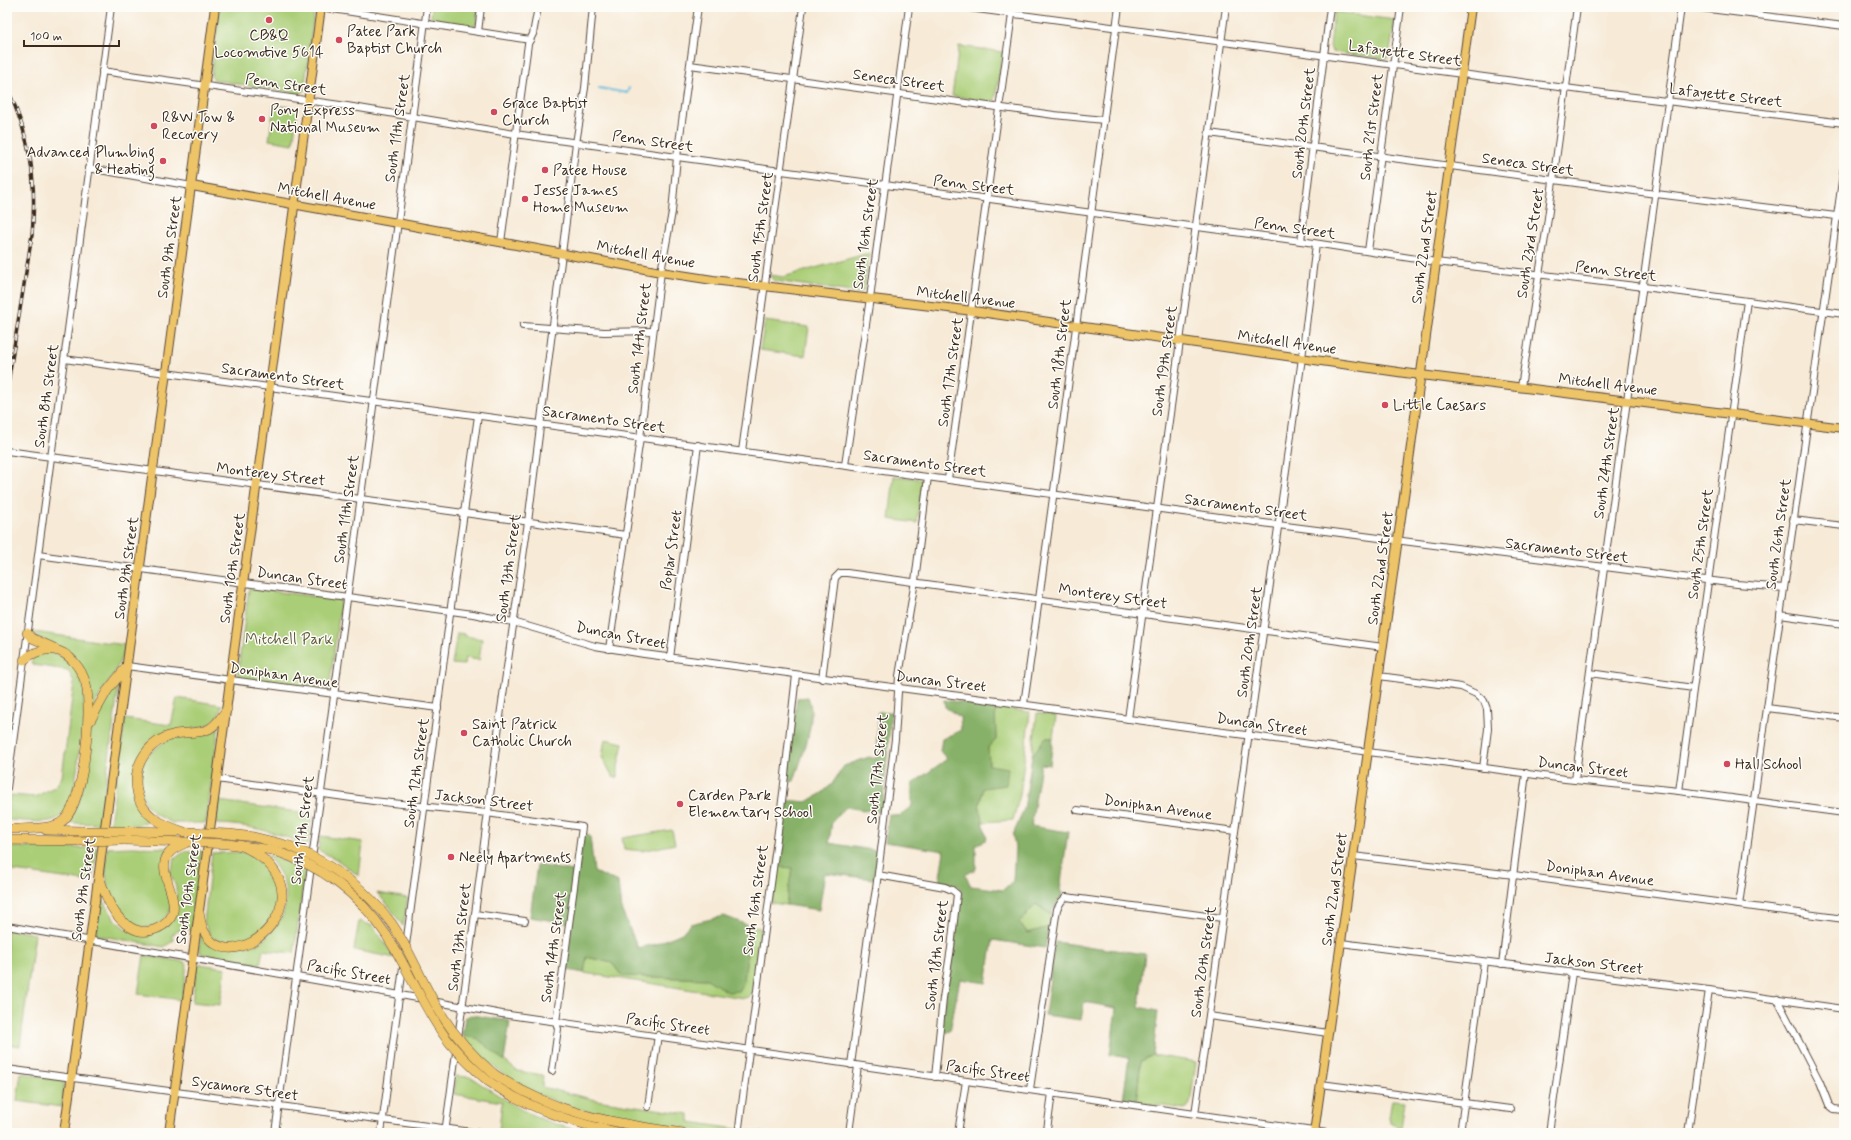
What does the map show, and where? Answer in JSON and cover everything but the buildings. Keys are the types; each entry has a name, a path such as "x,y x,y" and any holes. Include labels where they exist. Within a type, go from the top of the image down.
{"highway":[{"path":"21,829 54,825 60,823 68,814 80,788 87,730 88,700 86,683 79,668 73,661 58,651 36,640 27,633"},
{"path":"24,660 38,651 58,651"},
{"path":"87,730 93,713 100,701 127,666"},
{"path":"187,836 163,825 148,814 143,807 137,792 136,775 138,767 145,753 156,742 175,734 210,729 218,722 227,709"},
{"path":"7,829 125,831 187,836 228,844 272,850 307,864 338,883 354,896 369,912 396,949 429,1013 460,1055 491,1077 533,1097 576,1113 629,1125 683,1133"},
{"path":"7,840 124,840 229,834 254,837 290,846 330,866 377,905 404,944 441,1014 466,1048 508,1095 551,1115 621,1133"},
{"path":"99,877 112,909 119,919 126,925 139,931 145,932 155,930 165,923 173,908 173,896 165,869 166,858 187,836"},
{"path":"199,912 202,926 207,937 211,941 223,946 237,947 252,942 265,933 275,921 282,900 278,877 269,863 262,857 240,845"}],"main road":[{"name":"South 9th Street","path":"64,1133 216,7"},
{"name":"South 10th Street","path":"169,1133 258,485 321,7"},
{"name":"South 22nd Street","path":"1314,1132 1398,541 1448,166 1471,7"},
{"name":"Mitchell Avenue","path":"192,186 661,272 765,287 973,311 1421,375 1844,428"}],"street":[{"name":"South 8th Street","path":"7,788 88,168 111,7"},
{"path":"321,7 424,22 530,40"},
{"name":"South 11th Street","path":"275,1133 411,116 427,7"},
{"path":"478,32 481,7"},
{"path":"501,242 515,134 530,40 533,34 538,7"},
{"name":"South 13th Street","path":"445,1131 463,1007 513,622 528,522 576,143 586,80 594,7"},
{"name":"South 14th Street","path":"609,649 640,438 661,272 672,212 677,157 698,7"},
{"name":"South 15th Street","path":"742,451 803,7"},
{"name":"South 16th Street","path":"845,465 870,298 909,7"},
{"name":"Lafayette Street","path":"962,7 1668,102 1844,123"},
{"name":"South 17th Street","path":"948,479 970,318 973,311 1014,7"},
{"name":"South 18th Street","path":"1024,704 1054,495 1075,326 1092,214 1119,7"},
{"name":"South 19th Street","path":"1128,719 1226,7"},
{"name":"South 20th Street","path":"1301,242 1330,7"},
{"name":"South 21st Street","path":"1368,251 1392,64 1401,7"},
{"name":"South 23rd Street","path":"1522,387 1577,7"},
{"name":"South 24th Street","path":"1575,780 1644,287 1681,7"},
{"path":"1693,7 1844,26"},
{"name":"Seneca Street","path":"690,65 1104,120"},
{"name":"Penn Street","path":"102,71 411,116 576,143 1196,227 1538,276 1644,287 1844,314"},
{"name":"Seneca Street","path":"1209,133 1656,194 1844,217"},
{"name":"South 26th Street","path":"1739,905 1844,167"},
{"name":"Mitchell Avenue","path":"88,168 192,186"},
{"name":"South 20th Street","path":"1195,1114 1302,358 1316,244"},
{"name":"South 25th Street","path":"1679,791 1747,301"},
{"path":"523,326 604,332 653,331"},
{"name":"Sacramento Street","path":"64,359 1398,541 1708,581 1784,588"},
{"name":"South 12th Street","path":"381,1133 450,611 478,416"},
{"name":"Poplar Street","path":"670,658 698,445"},
{"name":"Monterey Street","path":"7,452 464,512 626,535"},
{"name":"South 17th Street","path":"851,1065 878,875 895,739 898,689 906,625 915,581 928,477"},
{"path":"1793,520 1844,526"},
{"name":"Duncan Street","path":"38,555 450,611 513,622 609,649 670,658 898,689 1024,704 1367,753 1575,780 1679,791 1844,813"},
{"name":"Monterey Street","path":"822,679 835,578 840,573 847,572 1383,647"},
{"path":"1780,615 1844,624"},
{"name":"Doniphan Avenue","path":"127,666 438,708"},
{"path":"1590,673 1693,688"},
{"name":"South 16th Street","path":"739,1127 796,675"},
{"path":"1379,676 1462,686 1476,694 1484,701 1487,709 1488,730 1483,768"},
{"path":"1767,708 1844,718"},
{"path":"1502,964 1526,773"},
{"name":"Jackson Street","path":"217,779 320,794 487,813 582,828"},
{"name":"Doniphan Avenue","path":"1077,810 1235,831"},
{"name":"South 14th Street","path":"552,1071 558,1029 556,1022 582,828"},
{"name":"Doniphan Avenue","path":"1353,856 1514,875 1844,919"},
{"name":"South 18th Street","path":"878,875 944,887 957,894 943,998 935,1077"},
{"path":"1030,1089 1056,915 1061,902 1066,897 1222,918"},
{"path":"475,914 525,921"},
{"name":"Pacific Street","path":"7,926 296,976 463,1007 556,1022 1328,1133"},
{"name":"Jackson Street","path":"1341,943 1709,990 1844,1009"},
{"path":"1460,1133 1484,962"},
{"path":"1549,1133 1572,973"},
{"path":"1688,1133 1709,990"},
{"path":"1777,1000 1829,1105 1834,1109 1844,1110"},
{"path":"1209,1016 1328,1033"},
{"path":"648,1107 658,1036"},
{"path":"849,1133 858,1066"},
{"name":"Sycamore Street","path":"7,1069 382,1120 445,1131 479,1133"},
{"path":"958,1133 966,1081"},
{"path":"1321,1084 1510,1109"},
{"path":"1047,1130 1052,1093"}],"green space":[{"path":"220,7 294,7 310,10 314,14 304,91 300,94 214,80 211,76"},
{"path":"432,7 479,7 476,25 471,27 434,20 431,16"},
{"path":"1334,12 1395,20 1389,57 1386,59 1332,52 1330,46"},
{"path":"959,46 1003,52 995,100 992,102 952,96"},
{"path":"274,105 298,108 293,144 269,140"},
{"path":"869,253 864,290 859,293 775,281 770,275 783,277"},
{"path":"765,321 809,327 805,356 760,350"},
{"path":"894,476 920,479 922,481 917,523 889,519"},
{"name":"Mitchell Park","path":"249,588 341,600 329,689 237,678"},
{"path":"34,632 125,645 123,654 115,672 90,712 90,691 81,665 68,652 42,639"},
{"path":"457,633 482,639 479,660 465,658 464,665 452,664"},
{"path":"45,652 60,655 76,669 84,688 84,728 81,735 75,782 68,806 62,815 54,820 37,822 7,820 10,795 35,797 56,786 62,777 74,682 68,670 33,665 31,662 33,658"},
{"path":"119,684 100,824 74,823 67,821 81,795 84,783 89,734 93,721 97,711 104,701"},
{"path":"808,697 811,707 810,728 794,781 786,782 797,698"},
{"path":"177,698 222,705 219,715 206,726 163,734 158,736 150,743 140,755 136,764 147,821 139,825 110,824 125,719 171,725"},
{"path":"944,700 995,707 996,740 988,747 989,765 1008,768 1006,785 983,788 979,808 987,839 976,845 976,869 965,875 971,886 1003,890 1013,881 1015,848 1013,835 1024,809 1032,756 1045,738 1053,738 1050,765 1041,764 1031,826 1068,832 1060,890 1063,895 1053,909 1051,915 1036,904 1019,923 1028,933 1049,927 1045,948 993,940 986,983 960,979 950,1031 942,1034 940,1027 962,893 957,885 939,883 944,851 885,842 889,814 899,816 912,806 912,784 947,759 940,751 942,739 961,730 960,717 945,707"},
{"path":"995,707 1030,712 1020,795 1013,820 982,822 979,808 983,787 1005,785 989,766 988,747 996,739"},
{"path":"878,712 891,712 882,813 846,807 832,822 829,843 878,851 874,879 825,873 819,910 786,905 792,868 776,866 784,800 807,802 822,793 832,784 844,766 869,757 876,759"},
{"path":"1037,713 1056,716 1053,738 1045,738 1032,756"},
{"path":"219,724 206,823 172,823 155,814 147,806 140,785 142,765 148,755 166,740"},
{"path":"605,739 623,743 618,767 618,777 613,777 602,757"},
{"path":"219,801 312,814 308,845 252,828 228,824 216,824"},
{"path":"672,830 675,844 642,851 624,849 622,838"},
{"path":"584,832 590,836 594,872 618,882 621,909 638,948 656,944 682,933 690,924 724,916 750,926 744,981 740,991 728,992 707,979 622,976 612,963 587,957 584,973 568,970 571,924 530,917 537,865 578,872"},
{"path":"320,836 363,842 359,876 336,859 318,850"},
{"path":"7,847 97,848 92,882 7,870"},
{"path":"107,848 169,848 165,855 170,892 170,910 163,920 150,927 135,925 122,915 115,907 108,889 106,879"},
{"path":"188,851 198,854 199,851 202,851 191,930 187,929 182,933 179,930 171,936 174,940 164,947 96,935 101,896 115,920 127,930 150,935 177,908 176,887 169,870 172,869 174,859"},
{"path":"242,852 259,858 278,886 278,907 263,930 246,940 230,942 215,940 210,935 204,922 212,853"},
{"path":"270,855 305,870 294,953 263,950 260,964 203,954 200,952 201,933 209,942 219,946 252,945 263,940 278,923 286,904 286,894 280,874 267,856"},
{"path":"776,866 792,868 786,905 772,903"},
{"path":"377,893 408,898 403,926 388,905"},
{"path":"1036,904 1051,915 1049,927 1028,933 1019,923"},
{"path":"359,921 373,926 395,958 354,950"},
{"path":"750,926 760,928 752,993 749,997 744,998 584,973 586,957 612,963 622,976 707,979 728,992 744,981"},
{"path":"7,929 35,934 20,1046 7,1044"},
{"path":"1055,942 1145,954 1139,1007 1158,1011 1153,1055 1141,1061 1136,1102 1123,1100 1129,1058 1110,1055 1116,1008 1084,1002 1081,1020 1045,1015"},
{"path":"144,955 185,962 187,964 182,1000 138,994"},
{"path":"200,964 226,968 220,1005 192,1002 197,967"},
{"path":"471,1015 510,1021 504,1061 477,1038 462,1036 465,1018"},
{"path":"462,1036 477,1038 517,1071 543,1075 542,1087 596,1100 689,1114 689,1122 763,1133 717,1133 603,1115 567,1106 534,1093 513,1082 477,1053"},
{"path":"1153,1055 1196,1062 1190,1104 1187,1108 1184,1109 1136,1102 1141,1061"},
{"path":"21,1073 64,1080 62,1107 17,1101"},
{"path":"456,1076 470,1077 520,1109 546,1121 585,1133 517,1133 499,1130 502,1102 454,1094"},
{"path":"1392,1100 1405,1101 1401,1128 1390,1123 1389,1118"}],"waterway":[{"path":"599,88 627,93 629,88"}],"railway":[{"path":"7,88 22,124 27,142 33,178 34,196 32,235 7,390"}],"place":[{"name":"CB&Q Locomotive 5614","path":"269,20"},
{"name":"Patee Park Baptist Church","path":"339,40"},
{"name":"Grace Baptist Church","path":"494,112"},
{"name":"Pony Express National Museum","path":"262,119"},
{"name":"R&W Tow & Recovery","path":"154,126"},
{"name":"Advanced Plumbing & Heating","path":"163,161"},
{"name":"Patee House","path":"545,170"},
{"name":"Jesse James Home Museum","path":"525,199"},
{"name":"Little Caesars","path":"1385,405"},
{"name":"Saint Patrick Catholic Church","path":"464,733"},
{"name":"Hall School","path":"1727,764"},
{"name":"Carden Park Elementary School","path":"680,804"},
{"name":"Neely Apartments","path":"451,857"}]}
